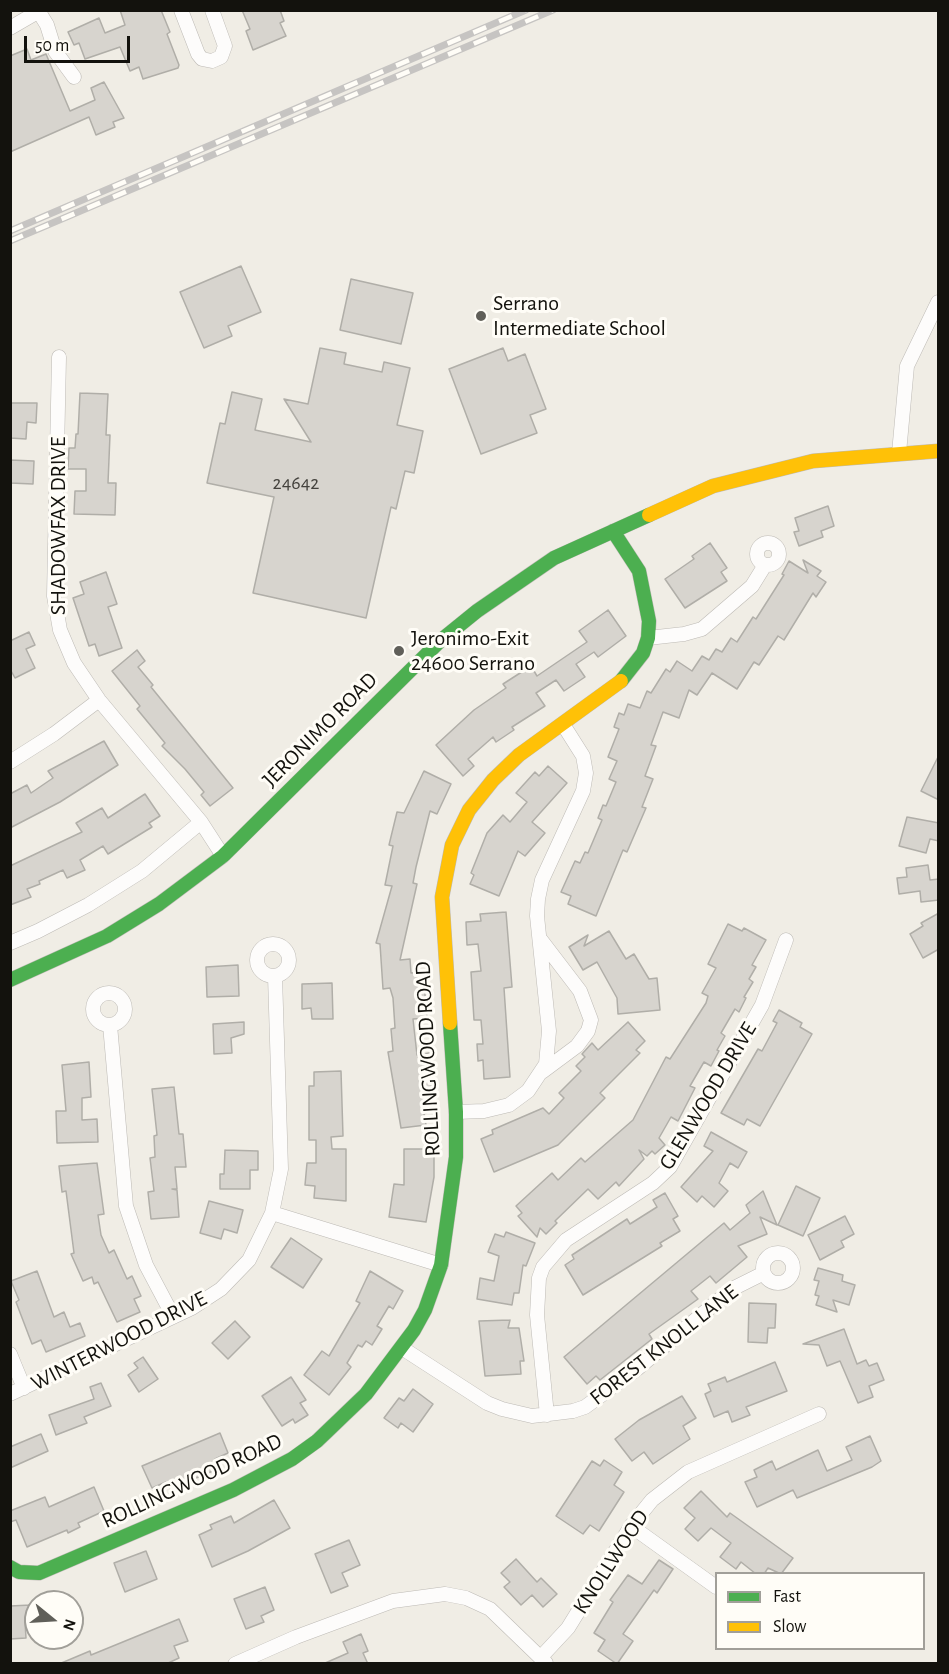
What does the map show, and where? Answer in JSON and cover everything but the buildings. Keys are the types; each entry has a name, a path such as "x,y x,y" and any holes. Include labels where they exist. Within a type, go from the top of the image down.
{"street":[{"path":"181,10 198,54 204,60 212,61 223,54 225,41 212,10"},
{"path":"10,28 40,11 47,24 55,51 74,77"},
{"path":"899,453 907,366 939,302"},
{"name":"SHADOWFAX DRIVE","path":"59,357 55,613 74,663 99,700 201,822 223,856"},
{"name":"JERONIMO ROAD","path":"10,980 107,936 159,904 223,856 418,662 477,611 554,558 713,486 813,461 939,451"},
{"name":"ROLLINGWOOD ROAD","path":"10,1567 19,1572 39,1573 271,1471 309,1447 338,1422 381,1377 425,1310 441,1264 453,1184 456,1112 442,914 442,897 452,845 469,810 493,780 519,756 617,686 634,667 648,638 649,621 639,571 613,531"},
{"path":"648,638 702,628 752,586 765,566"},
{"path":"10,762 54,734 99,700"},
{"path":"542,1072 548,1051 549,1031 537,915 542,880 583,791 586,773 584,756 578,743 564,726"},
{"path":"10,943 68,915 142,871 201,822"},
{"path":"456,1112 484,1112 509,1105 528,1091 542,1072 577,1046 588,1030 591,1020 580,991 539,937"},
{"name":"GLENWOOD DRIVE","path":"547,1415 537,1315 539,1278 543,1267 566,1240 653,1183 669,1167 762,1005 786,940"},
{"name":"WINTERWOOD DRIVE","path":"10,1394 192,1308 221,1289 249,1260 272,1213 279,1183 282,1151 275,976"},
{"path":"110,1025 126,1206 146,1265 173,1316"},
{"path":"272,1213 441,1264"},
{"name":"FOREST KNOLL LANE","path":"402,1348 487,1403 518,1414 547,1415 585,1407 637,1369 732,1289 764,1273"},
{"path":"10,1354 24,1388"},
{"name":"KNOLLWOOD","path":"544,1660 568,1628 631,1526 652,1500 688,1473 819,1414"},
{"path":"631,1526 715,1586"},
{"path":"235,1664 296,1637 393,1601 445,1594 466,1598 490,1609 544,1660"}],"railway":[{"path":"10,231 526,10"},
{"path":"10,241 553,10"}],"traffic: fast":[{"path":"10,980 107,936 159,904 223,856 440,641 477,611 554,558 649,515"},
{"path":"613,531 639,571 649,621 648,638 643,653 621,681"},
{"path":"10,1567 19,1572 39,1573 233,1490 292,1459 317,1441 366,1394 414,1330 425,1310 441,1265 456,1157 456,1112 450,1023"}],"traffic: slow":[{"path":"649,515 713,486 813,461 938,451"},
{"path":"450,1023 442,897 452,845 469,810 493,780 519,755 621,681"}],"place":[{"name":"Serrano Intermediate School","path":"481,316"},
{"name":"Jeronimo-Exit 24600 Serrano","path":"399,651"}]}
